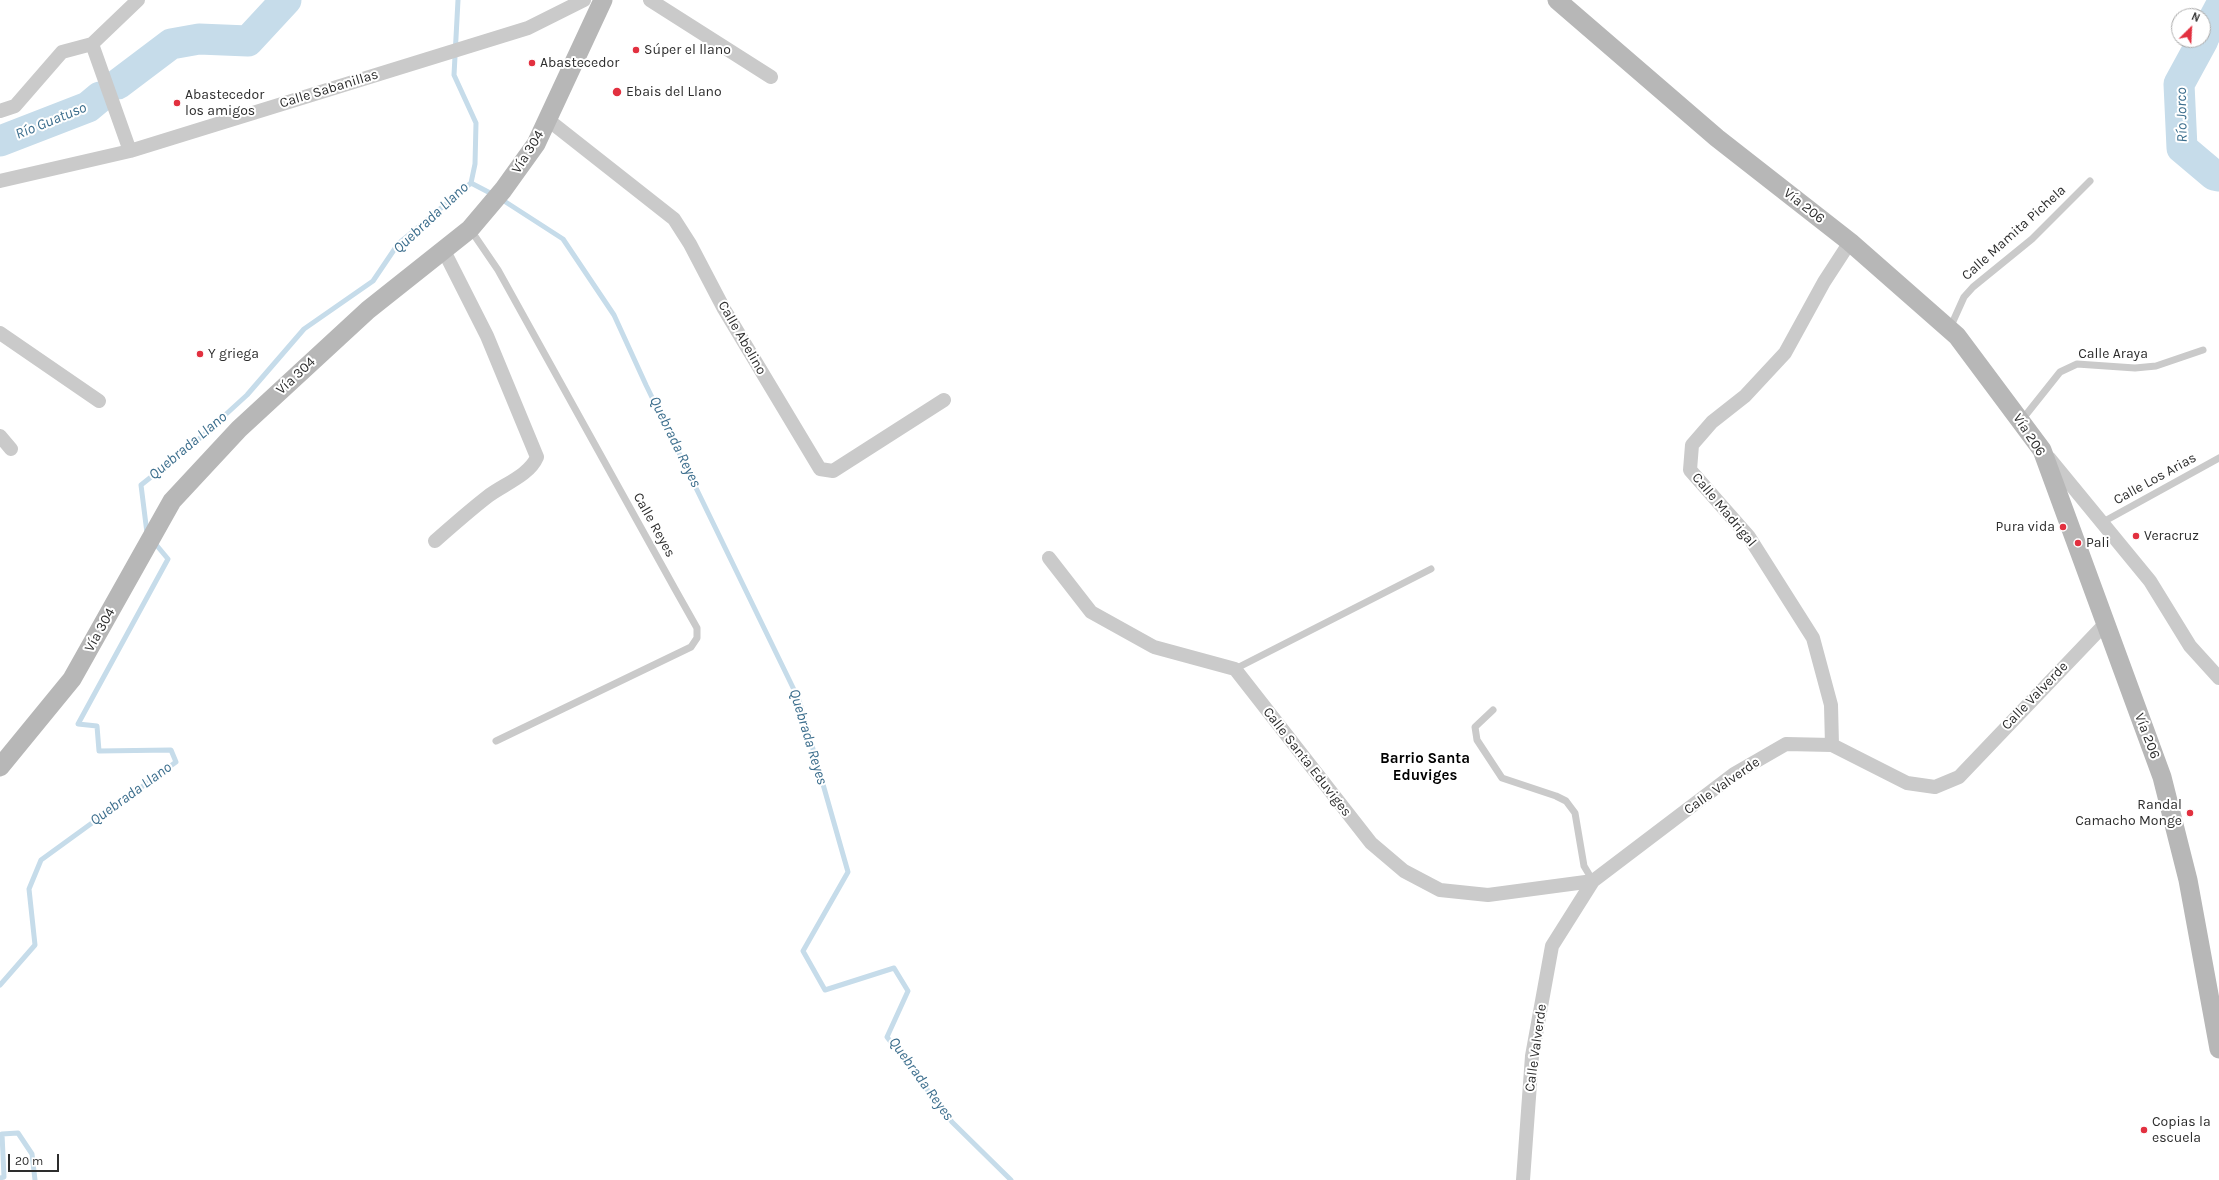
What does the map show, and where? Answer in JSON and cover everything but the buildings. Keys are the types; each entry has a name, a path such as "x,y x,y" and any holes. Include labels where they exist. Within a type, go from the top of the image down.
{"main road":[{"name":"Vía 304","path":"0,767 72,679 172,501 239,429 368,310 470,229 503,190 536,144 603,0"},
{"name":"Vía 206","path":"1557,0 1717,138 1850,242 1957,336 2042,450 2162,776 2188,880 2219,1049"}],"street":[{"path":"0,111 16,106 62,52 92,44 138,0"},
{"name":"Calle Sabanillas","path":"0,181 130,151 528,28 584,0"},
{"path":"650,0 771,78"},
{"path":"92,44 130,151"},
{"name":"Calle Abelino","path":"547,119 674,219 690,244 724,309 820,468 833,471 944,400"},
{"name":"Calle Madrigal","path":"1832,745 1831,706 1813,638 1749,537 1690,470 1692,445 1712,422 1744,396 1785,353 1824,282 1850,242"},
{"path":"434,541 488,496 528,469 534,464 537,457 487,336 444,251"},
{"path":"0,333 99,401"},
{"path":"0,436 11,449"},
{"path":"2042,450 2150,581 2190,646 2219,678"},
{"path":"1049,558 1090,612 1154,647 1235,669"},
{"name":"Calle Valverde","path":"1523,1180 1532,1056 1552,946 1593,881 1734,774 1786,744 1832,745 1907,783 1935,787 1959,777 2105,624"},
{"name":"Calle Santa Eduviges","path":"1235,669 1371,843 1404,871 1440,890 1488,895 1593,881"}],"lane":[{"name":"Calle Mamita Pichela","path":"1949,329 1964,297 1973,287 2032,239 2090,181"},
{"name":"Calle Reyes","path":"470,229 498,270 697,628 698,638 690,647 496,741"},
{"name":"Calle Araya","path":"2021,421 2060,372 2077,364 2135,368 2156,366 2203,350"},
{"name":"Calle Los Arias","path":"2102,522 2219,458"},
{"path":"1235,669 1430,569"},
{"path":"1493,710 1475,727 1477,740 1502,778 1556,796 1572,807 1575,813 1584,866 1593,881"}],"waterway":[{"name":"Río Guatuso","path":"118,84 171,44 199,39 248,41 286,0"},
{"name":"Quebrada Llano","path":"147,533 141,485 200,438 247,395 304,329 373,281 398,244 471,183 475,164 476,123 454,75 458,0"},
{"name":"Río Jorco","path":"2211,24 2219,9"},
{"name":"Río Jorco","path":"2199,48 2179,84 2182,148 2214,175 2219,176"},
{"name":"Río Guatuso","path":"0,141 88,107 100,97"},
{"name":"Quebrada Reyes","path":"471,183 494,195"},
{"name":"Quebrada Reyes","path":"501,199 563,239 614,315 646,385 799,700 848,872 803,951 825,990 894,968 908,991 887,1037 952,1122 1011,1180"},
{"name":"Quebrada Llano","path":"0,985 35,945 29,889 41,860 176,762 171,750 99,751 97,726 78,724 168,559 153,541"},
{"path":"0,1178 4,1177 2,1134 18,1133 32,1154 35,1180"}],"place":[{"name":"Súper el llano","path":"636,50"},
{"name":"Abastecedor","path":"532,63"},
{"name":"Ebais del Llano","path":"617,92"},
{"name":"Abastecedor los amigos","path":"177,103"},
{"name":"Y griega","path":"200,354"},
{"name":"Pura vida","path":"2063,527"},
{"name":"Veracruz","path":"2136,536"},
{"name":"Pali","path":"2078,543"},
{"name":"Randal Camacho Monge","path":"2190,813"},
{"name":"Copias la escuela","path":"2144,1130"}],"district":[{"name":"Barrio Santa Eduviges","path":"1425,768"}]}
